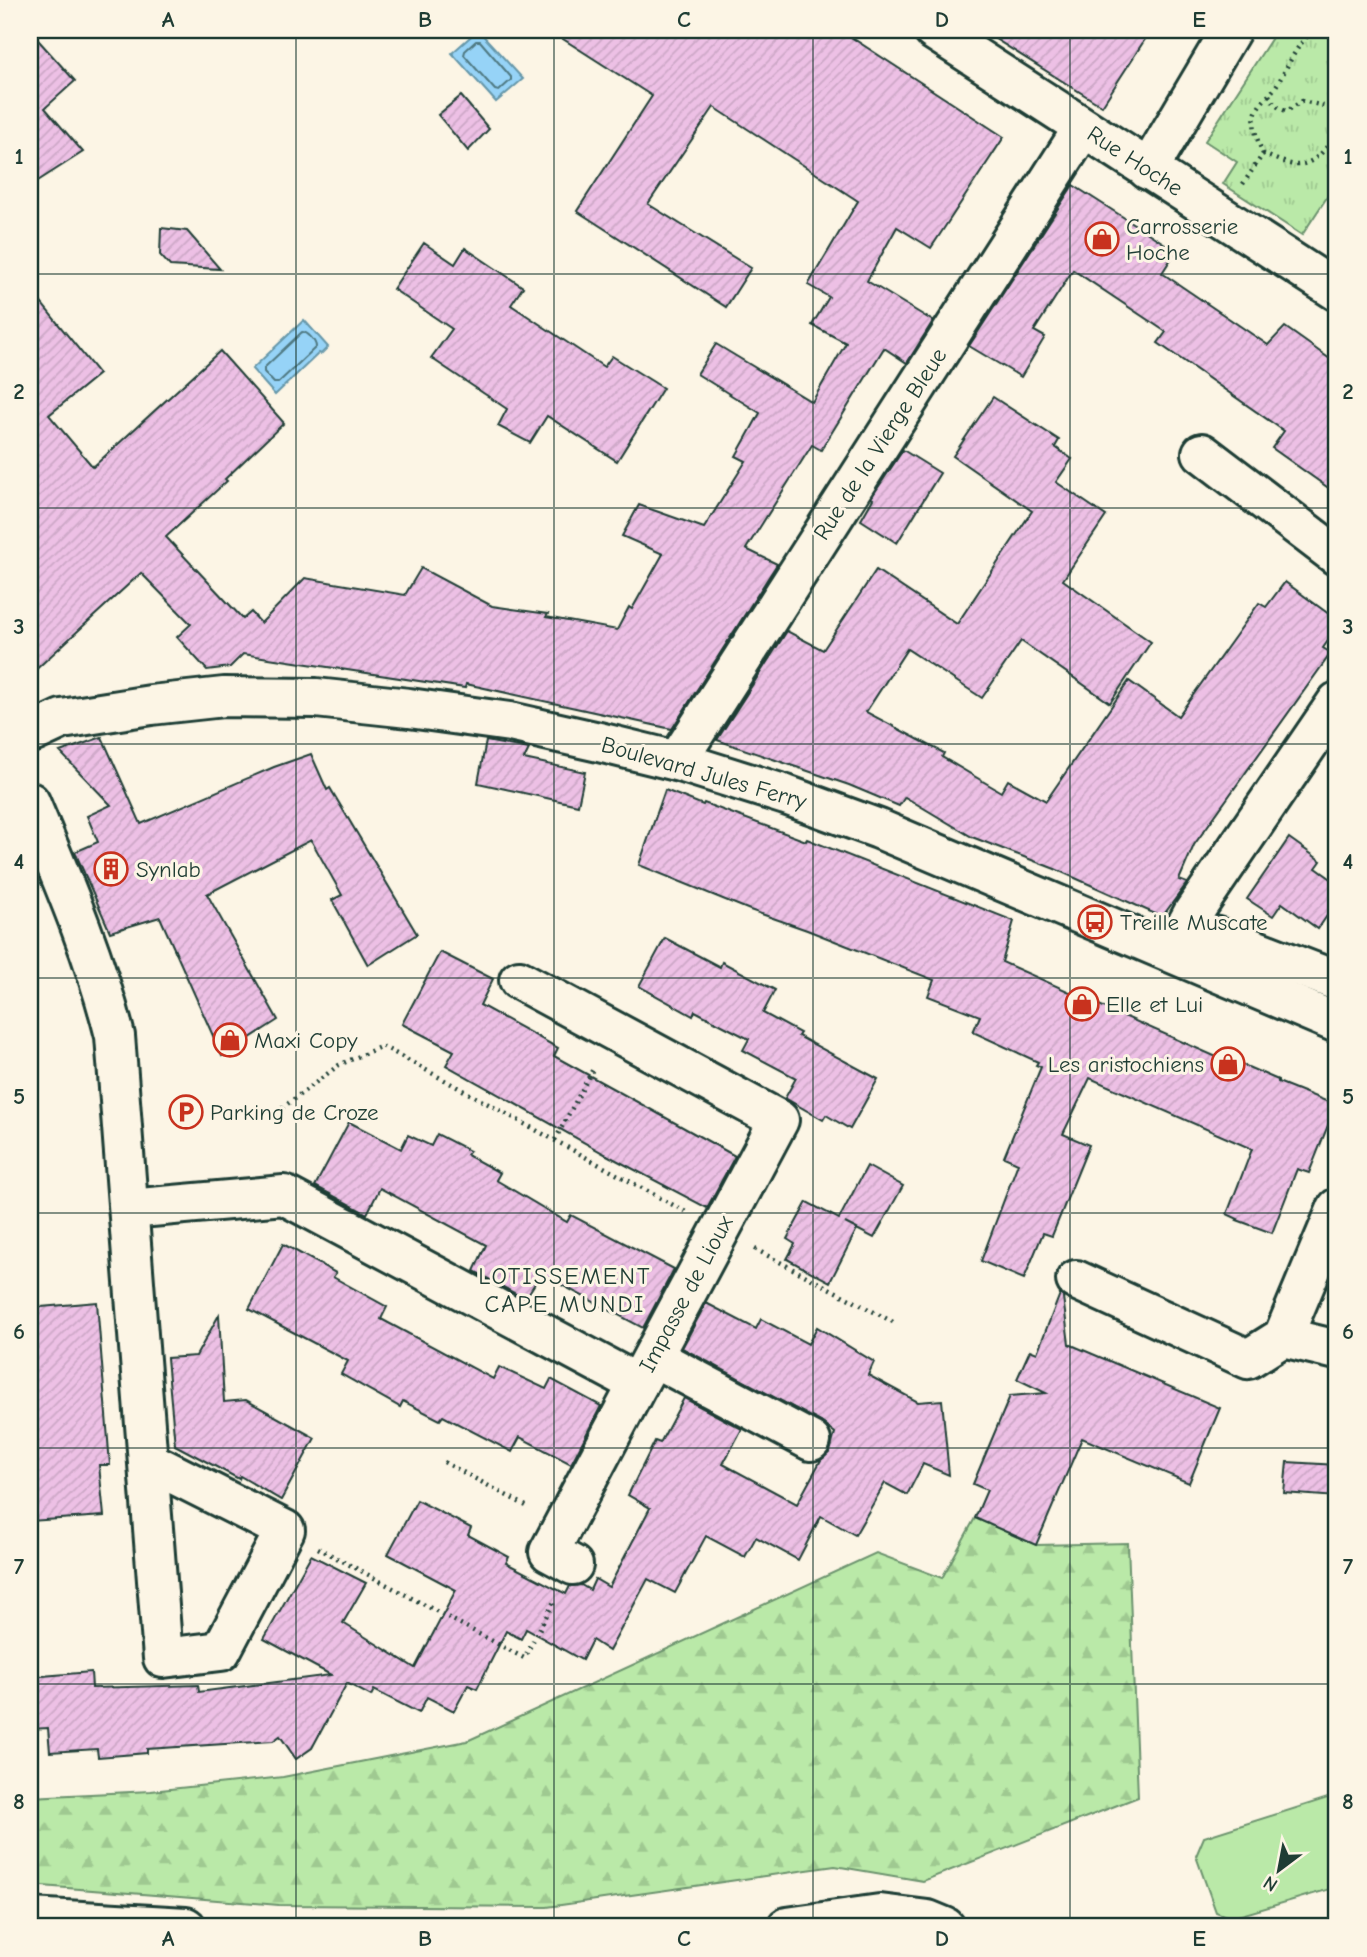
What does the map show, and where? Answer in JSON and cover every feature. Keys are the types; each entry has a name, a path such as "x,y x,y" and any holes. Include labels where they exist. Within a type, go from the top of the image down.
{"street":[{"name":"Rue Hoche","path":"933,30 1337,291"},
{"path":"1148,170 1231,30"},
{"name":"Rue de la Vierge Bleue","path":"677,761 1083,128"},
{"path":"1202,453 1337,556"},
{"name":"Boulevard Jules Ferry","path":"31,734 62,719 151,705 224,697 316,698 510,722 598,741 677,761 786,795 1179,942 1337,1023"},
{"path":"1337,702 1200,902 1179,942 1241,944 1337,981"},
{"path":"30,803 42,856 84,933 115,1036 163,1658 221,1651 285,1530 148,1461"},
{"name":"Impasse de Lioux","path":"129,1209 284,1195 646,1370 779,1120 519,980"},
{"path":"1076,1280 1248,1359 1283,1337 1337,1208"},
{"path":"1283,1337 1337,1350"},
{"path":"573,1565 549,1552 646,1370 811,1441"},
{"path":"787,1927 880,1914 928,1920 945,1927"},
{"path":"30,1918 186,1927"}],"path":[{"path":"1314,30 1299,46 1280,80 1258,107 1254,117 1257,137 1263,154 1294,165 1303,164 1320,155 1333,137 1337,122"},
{"path":"1269,95 1273,103 1287,111 1302,102 1337,109"},
{"path":"555,1140 614,1031"},
{"path":"282,1108 339,1065 382,1046 720,1231 895,1323"},
{"path":"444,1462 563,1526"},
{"path":"285,1530 524,1658 573,1565"}],"green space":[{"path":"1277,30 1337,30 1337,182 1302,235 1223,184 1237,162 1205,141"},
{"path":"975,1518 1036,1545 1128,1543 1138,1797 923,1881 835,1866 547,1907 279,1905 30,1885 30,1797 151,1791 283,1777 467,1741 876,1553 942,1578"},
{"path":"1337,1795 1337,1887 1231,1918 1216,1912 1196,1856 1204,1837"}],"water":[{"path":"478,30 523,79 496,102 452,53"},
{"path":"304,320 328,347 275,395 252,369"}],"building":[{"path":"549,30 840,30 1004,137 931,248 897,227 867,281 933,321 907,363 884,348 821,450 812,445 746,549 777,564 672,729 466,684 465,688 243,654 230,667 207,670 177,637 191,624 141,573 30,675 30,289 99,374 49,415 93,467 220,351 284,423 225,479 227,481 166,537 243,619 251,612 261,623 305,578 405,595 421,568 492,606 548,614 546,617 617,630 663,554 622,536 639,505 704,528 746,461 736,456 760,413 697,374 716,344 812,402 846,343 812,325 829,297 808,285 858,201 714,107 648,204 751,268 726,307 577,211 652,96"},
{"path":"981,30 1151,30 1102,106"},
{"path":"30,31 75,81 45,108 83,152 30,186"},
{"path":"461,96 489,129 468,151 438,115"},
{"path":"1073,185 1176,251 1162,273 1268,345 1285,327 1337,364 1337,494 1272,448 1284,431 1158,343 1166,332 1073,270 1034,331 1045,337 1021,377 969,346"},
{"path":"161,228 187,231 220,269 170,266 160,255"},
{"path":"424,243 455,264 465,248 523,287 511,305 604,367 612,356 663,388 617,461 547,416 530,443 498,426 507,409 431,358 452,329 393,289"},
{"path":"993,397 1059,440 1055,447 1072,459 1056,482 1106,516 1063,580 1151,642 1110,703 1021,641 982,698 907,649 866,712 944,753 942,757 1001,792 1008,780 1046,801 1129,681 1178,716 1259,603 1266,607 1285,582 1337,620 1337,628 1323,648 1331,653 1194,845 1179,880 1187,883 1162,917 1055,869 972,837 905,797 899,806 849,785 717,740 787,631 823,650 876,570 957,624 1032,511 953,456"},
{"path":"903,450 940,473 897,543 861,520 873,499 871,498"},
{"path":"102,737 141,824 311,754 327,790 330,788 417,934 368,965 332,900 342,895 311,840 207,894 278,1020 222,1056 160,917 110,932 75,852 98,842 87,816 111,805 60,752"},
{"path":"486,741 529,749 524,759 585,772 578,805 478,783"},
{"path":"665,790 806,841 807,839 1014,921 1002,962 1230,1063 1232,1060 1336,1105 1309,1173 1297,1169 1272,1233 1227,1214 1252,1149 1090,1078 1063,1134 1089,1145 1052,1236 1043,1233 1024,1279 981,1261 1018,1163 1004,1157 1041,1067 1036,1065 1038,1062 973,1032 980,1016 928,996 934,980 639,865"},
{"path":"1289,838 1321,861 1316,868 1337,883 1337,901 1318,929 1282,903 1273,916 1247,899"},
{"path":"665,938 720,967 722,962 775,990 763,1013 800,1033 798,1036 878,1079 850,1129 826,1115 823,1120 785,1098 796,1078 743,1050 749,1039 695,1011 693,1016 639,986"},
{"path":"440,952 493,979 480,1005 558,1048 554,1056 735,1156 707,1208 446,1065 454,1051 402,1024"},
{"path":"349,1122 401,1149 408,1135 431,1146 437,1134 470,1151 467,1155 500,1173 496,1180 567,1222 571,1215 674,1269 643,1328 541,1274 525,1299 474,1271 486,1245 380,1188 367,1214 315,1186"},
{"path":"867,1166 903,1186 874,1238 857,1229 830,1282 787,1259 795,1244 787,1239 807,1202 839,1219"},
{"path":"283,1244 336,1273 333,1277 387,1307 381,1319 493,1379 499,1367 546,1389 551,1379 601,1406 571,1464 520,1437 512,1452 443,1416 440,1420 403,1401 400,1407 341,1374 348,1361 249,1309"},
{"path":"1060,1294 1063,1297 1069,1344 1220,1408 1189,1483 1082,1438 1036,1545 975,1518 987,1490 973,1484 1010,1396 1046,1393 1017,1379 1030,1350 1037,1353"},
{"path":"97,1302 110,1465 99,1465 104,1516 30,1521 30,1308"},
{"path":"706,1303 756,1329 761,1319 808,1344 817,1327 874,1362 868,1375 918,1402 942,1400 949,1475 923,1464 907,1495 885,1483 855,1535 821,1516 798,1560 756,1537 745,1557 706,1536 675,1593 648,1579 609,1651 592,1640 582,1660 526,1629 521,1639 506,1631 477,1689 468,1685 454,1711 427,1697 419,1713 374,1690 371,1696 347,1683 312,1748 296,1759 280,1736 273,1741 147,1749 147,1753 98,1757 97,1749 50,1752 48,1728 30,1729 30,1677 91,1672 92,1688 198,1685 199,1692 331,1675 264,1639 311,1555 366,1583 343,1623 415,1668 456,1590 388,1554 417,1500 471,1528 468,1535 509,1557 506,1563 566,1594 570,1586 581,1585 590,1590 595,1579 609,1587 650,1508 628,1495 655,1441 660,1443 684,1398 742,1429 723,1464 797,1504 821,1460 830,1452 835,1433 821,1422 682,1348"},
{"path":"219,1315 224,1402 246,1400 315,1438 281,1500 240,1476 239,1479 175,1445 167,1358 196,1356"},
{"path":"1287,1462 1337,1465 1337,1497 1284,1493"}],"place":[{"name":"Carrosserie Hoche","path":"1102,239"},
{"name":"Synlab","path":"111,869"},
{"name":"Treille Muscate","path":"1095,922"},
{"name":"Elle et Lui","path":"1082,1004"},
{"name":"Maxi Copy","path":"230,1040"},
{"name":"Les aristochiens","path":"1228,1064"},
{"name":"Parking de Croze","path":"186,1112"}],"district":[{"name":"LOTISSEMENT CAPE MUNDI","path":"565,1290"}]}
